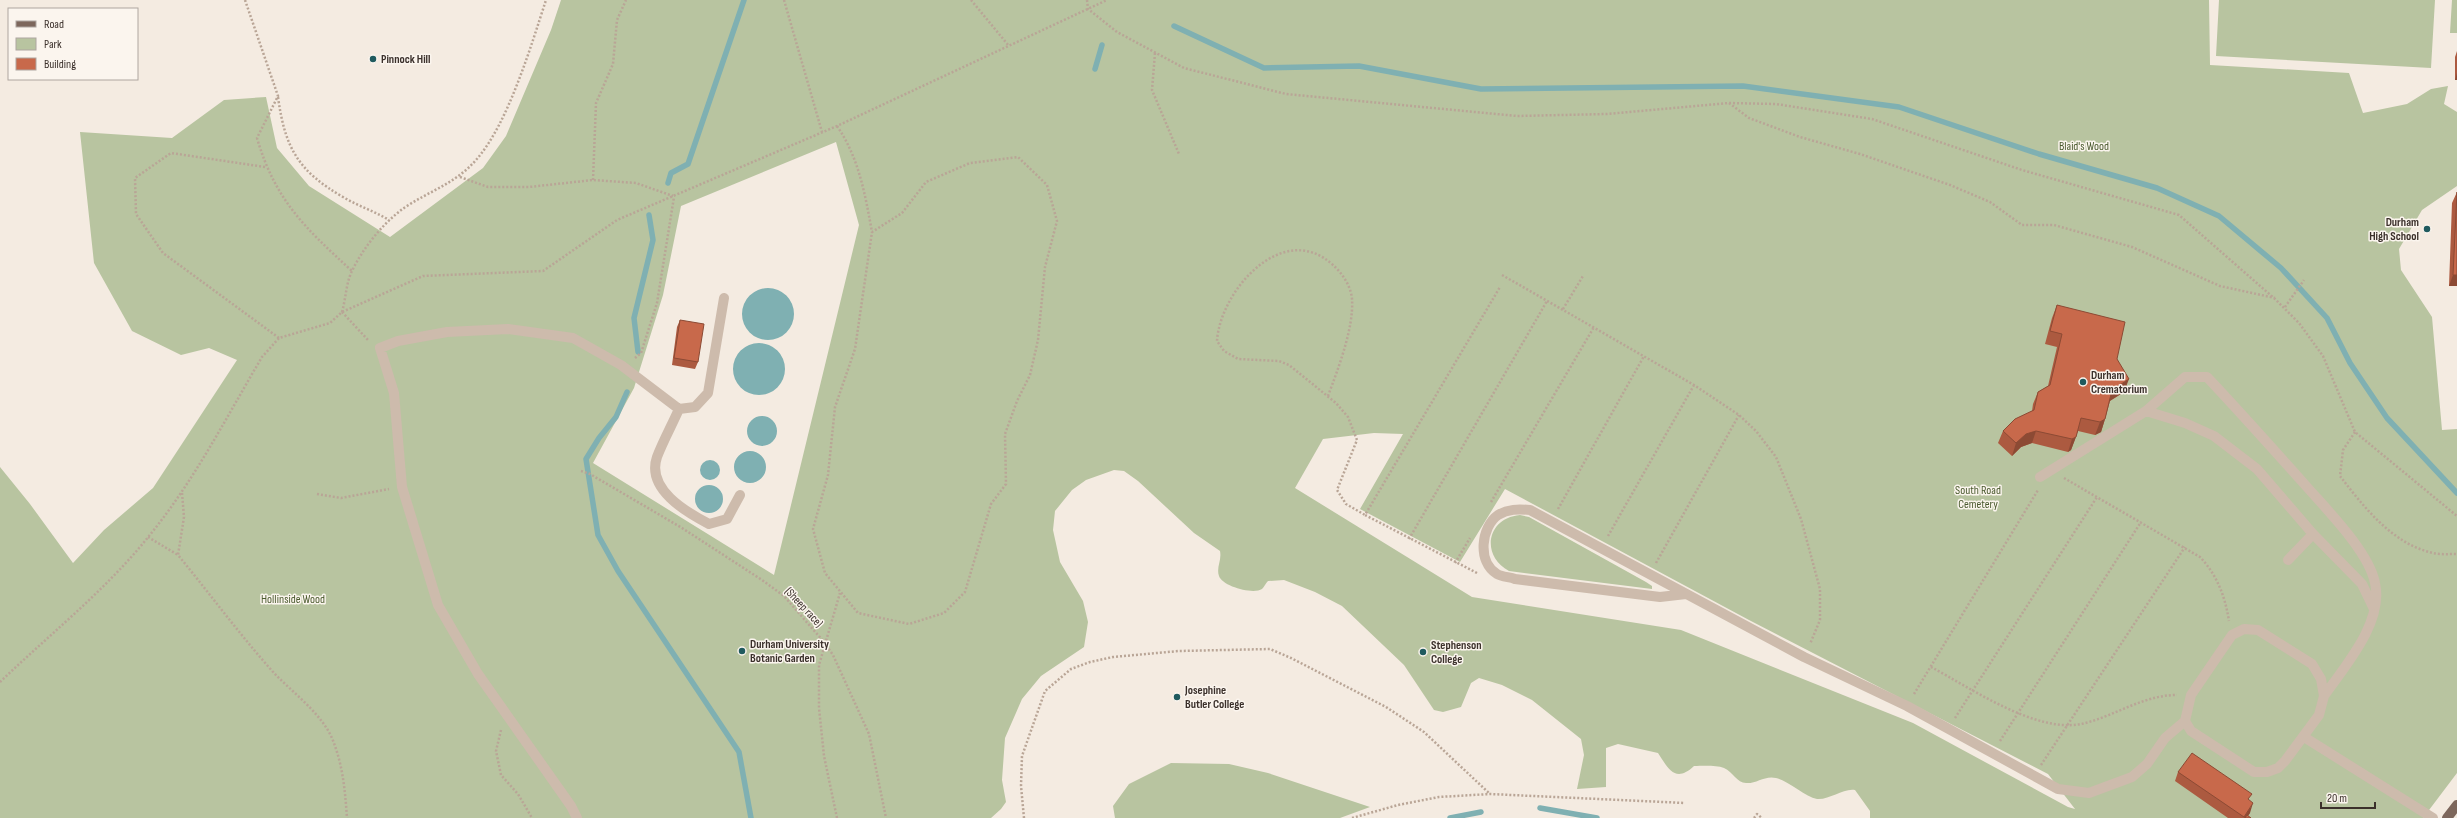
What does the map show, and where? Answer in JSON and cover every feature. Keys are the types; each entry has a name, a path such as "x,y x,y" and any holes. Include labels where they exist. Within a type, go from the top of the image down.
{"main road":[{"path":"2447,818 2457,805"}],"lane":[{"path":"577,818 571,806 506,716 478,674 438,606 402,487 394,393 380,348 398,341 447,332 508,329 573,338 621,365 679,409 695,407 708,393 724,298"},
{"path":"2040,477 2146,411 2186,377 2207,377 2244,415 2341,526 2366,561 2376,583 2374,609 2366,637 2324,696 2319,715 2304,737 2278,768 2266,772 2254,772 2191,731 2185,721"},
{"path":"679,409 656,458 655,471 659,486 687,512 709,524 727,519 740,495"},
{"path":"2146,411 2185,423 2214,436 2238,452 2257,469 2313,534 2362,584 2374,609"},
{"path":"1686,594 1660,597 1515,579 1497,574 1488,564 1484,552 1484,538 1489,523 1498,515 1512,509 1530,510 1804,657 1907,706 2058,789 2089,792 2132,777 2147,764 2166,738 2185,721 2191,695 2232,635 2244,629 2258,630 2312,664 2321,679 2324,696"},
{"path":"2288,560 2313,534"},
{"path":"2304,737 2433,818"}],"path":[{"path":"245,0 278,96 282,125 294,156 314,178 344,198 371,209 389,220"},
{"path":"342,312 352,271 371,242 389,220 404,208 460,177 493,137 526,60 546,0"},
{"path":"593,180 596,103 613,64 617,20 626,0"},
{"path":"784,0 822,132"},
{"path":"970,0 1010,46"},
{"path":"1087,0 1088,9 1117,32 1184,68 1286,94 1517,116 1607,114 1729,103 1776,104 1872,119 2022,170 2179,215 2285,307 2323,356 2355,432 2457,516"},
{"path":"0,682 84,604 148,537 182,492 262,357 279,338 330,323 342,312 423,276 543,272 617,220 674,197 837,126 1107,0"},
{"path":"1155,53 1152,90 1179,154"},
{"path":"278,96 257,138 265,167 282,197 310,232 352,271"},
{"path":"1729,103 1750,118 1800,137 1860,154 1950,185 1990,202 2022,225 2054,225 2132,247 2220,286 2275,298"},
{"path":"837,126 850,145 859,171 872,232 855,349 835,407 828,475 813,529 825,573 858,613 909,624 944,613 966,592 991,504 1006,484 1005,434 1017,401 1030,375 1038,340 1045,267 1057,221 1047,185 1018,158 970,163 926,182 902,213 872,232"},
{"path":"265,167 171,153 135,178 136,214 163,254 279,338"},
{"path":"460,177 488,187 510,188 593,180 636,183 674,197"},
{"path":"621,365 632,362 641,353 657,303 674,197"},
{"path":"1328,396 1350,322 1352,298 1340,272 1326,259 1308,251 1293,249 1274,254 1259,265 1232,298 1218,327 1217,341 1224,351 1238,359 1278,361 1289,365 1328,396 1348,417 1356,440 1337,490 1346,504 1365,516 1454,563 1485,577 1497,574"},
{"path":"1502,275 1694,385 1739,415 1756,431 1776,458 1801,519 1820,588 1820,620 1804,657"},
{"path":"1563,309 1582,276"},
{"path":"2285,307 2304,280"},
{"path":"1365,516 1500,287"},
{"path":"1409,539 1546,301"},
{"path":"342,312 372,344"},
{"path":"1486,509 1594,327"},
{"path":"1551,522 1644,356"},
{"path":"1601,548 1694,385"},
{"path":"1649,574 1739,415"},
{"path":"2355,432 2343,450 2340,476 2357,498 2396,538 2430,552 2457,554"},
{"path":"1907,706 2050,470 2200,557 2216,577 2227,606 2232,635"},
{"name":"(Sheep race)","path":"581,471 590,474 682,528 784,596 824,642 836,661 869,734 886,818"},
{"path":"317,494 341,498 402,487"},
{"path":"178,555 184,517 182,492"},
{"path":"1948,729 2097,497"},
{"path":"1993,752 2141,522"},
{"path":"1454,563 1470,536"},
{"path":"148,537 178,555 250,646 307,704 331,737 343,768 347,818"},
{"path":"2034,776 2185,547"},
{"path":"837,818 824,756 819,708 819,665 824,642 840,593"},
{"path":"1024,818 1021,786 1022,756 1045,691 1071,669 1090,662 1113,657 1179,651 1270,649 1291,658 1386,707 1424,732 1490,794"},
{"path":"1931,666 2018,713 2053,725 2082,724 2142,701 2173,695 2191,695"},
{"path":"506,716 496,751 501,775 518,794 532,818"},
{"path":"1352,818 1398,805 1439,797 1490,794 1685,803"},
{"path":"1754,818 1757,814 1762,818"}],"green space":[{"path":"561,0 2209,0 2210,65 2349,73 2363,113 2407,104 2431,89 2448,86 2444,104 2457,112 2457,186 2422,210 2399,249 2401,270 2432,317 2442,430 2457,429 2457,773 2423,818 1870,818 1870,811 1855,790 1846,791 1827,798 1817,799 1812,798 1786,782 1772,777 1750,783 1743,783 1721,767 1694,766 1682,774 1677,774 1665,764 1658,753 1618,744 1606,748 1606,787 1577,789 1584,755 1581,739 1532,700 1502,685 1479,678 1471,683 1461,707 1443,712 1434,710 1404,665 1342,606 1315,592 1284,580 1268,581 1262,589 1258,591 1245,590 1226,583 1221,580 1218,573 1220,551 1194,533 1138,481 1124,471 1114,470 1086,480 1072,490 1055,511 1053,530 1060,562 1083,601 1088,622 1084,647 1041,676 1022,699 1005,738 1002,780 1006,802 991,818 0,818 0,467 30,504 73,563 104,530 153,488 237,360 209,348 181,355 132,331 94,263 80,132 172,138 224,100 266,97 277,148 309,186 390,237 483,168 506,136 551,30","holes":["836,142 859,225 774,575 593,463 634,388 663,295 681,206","1374,433 1403,434 1360,509 1460,562 1505,489 1749,620 2048,774 2075,809 2068,807 1913,723 1681,630 1472,597 1295,488 1323,439"]},
{"path":"2219,0 2435,0 2431,68 2216,56"},
{"path":"2452,0 2457,0 2457,33 2450,33"},
{"path":"1520,515 1529,517 1646,582 1652,586 1652,589 1509,571 1500,564 1494,556 1491,547 1491,538 1494,530 1500,523 1509,518"},
{"path":"1171,763 1229,764 1268,773 1370,807 1340,818 1115,818 1113,806 1129,784"}],"water":[{"path":"763,288 773,288 782,292 790,300 794,309 794,319 790,328 782,336 773,340 763,340 754,336 746,328 742,319 742,309 746,300 754,292"},
{"path":"754,343 764,343 773,347 781,355 785,364 785,374 781,383 773,391 764,395 754,395 745,391 737,383 733,374 733,364 737,355 745,347"},
{"path":"762,416 773,420 777,431 773,442 762,446 751,442 747,431 751,420"},
{"path":"750,451 756,452 763,458 766,467 765,473 759,480 750,483 744,482 737,476 734,467 735,461 741,454"},
{"path":"710,460 717,463 720,470 717,477 710,480 703,477 700,470 703,463"},
{"path":"709,485 719,489 723,499 719,509 709,513 699,509 695,499 699,489"}],"building":[{"path":"2457,192 2457,275 2453,275"},
{"name":"Durham Crematorium","path":"2057,305 2125,322 2117,359 2129,379 2112,390 2105,419 2100,422 2081,418 2076,437 2072,439 2036,431 2026,434 2016,443 2003,431 2015,419 2034,410 2038,392 2050,385 2062,334 2050,331"},
{"path":"680,320 704,324 698,362 674,358"},
{"path":"2192,753 2252,794 2248,799 2253,803 2244,817 2178,772"}],"waterway":[{"path":"668,183 671,173 688,164 744,0"},
{"path":"1174,26 1264,68 1359,66 1481,89 1743,86 1899,107 2039,154 2157,188 2219,216 2281,268 2327,318 2350,363 2387,418 2457,493"},
{"path":"1095,69 1102,45"},
{"path":"638,352 634,318 653,240 649,215"},
{"path":"627,392 616,417 599,438 586,459 598,535 618,571 739,752 751,818"},
{"path":"1540,808 1597,818"},
{"path":"1450,818 1481,812"}],"place":[{"name":"Pinnock Hill","path":"373,59"},
{"name":"Durham High School","path":"2427,229"},
{"name":"Durham Crematorium","path":"2083,382"},
{"name":"Durham University Botanic Garden","path":"742,651"},
{"name":"Stephenson College","path":"1423,652"},
{"name":"Josephine Butler College","path":"1177,697"}],"park label":[{"name":"Blaid's Wood","path":"2084,146"},
{"name":"South Road Cemetery","path":"1978,497"},
{"name":"Hollinside Wood","path":"293,599"}]}
